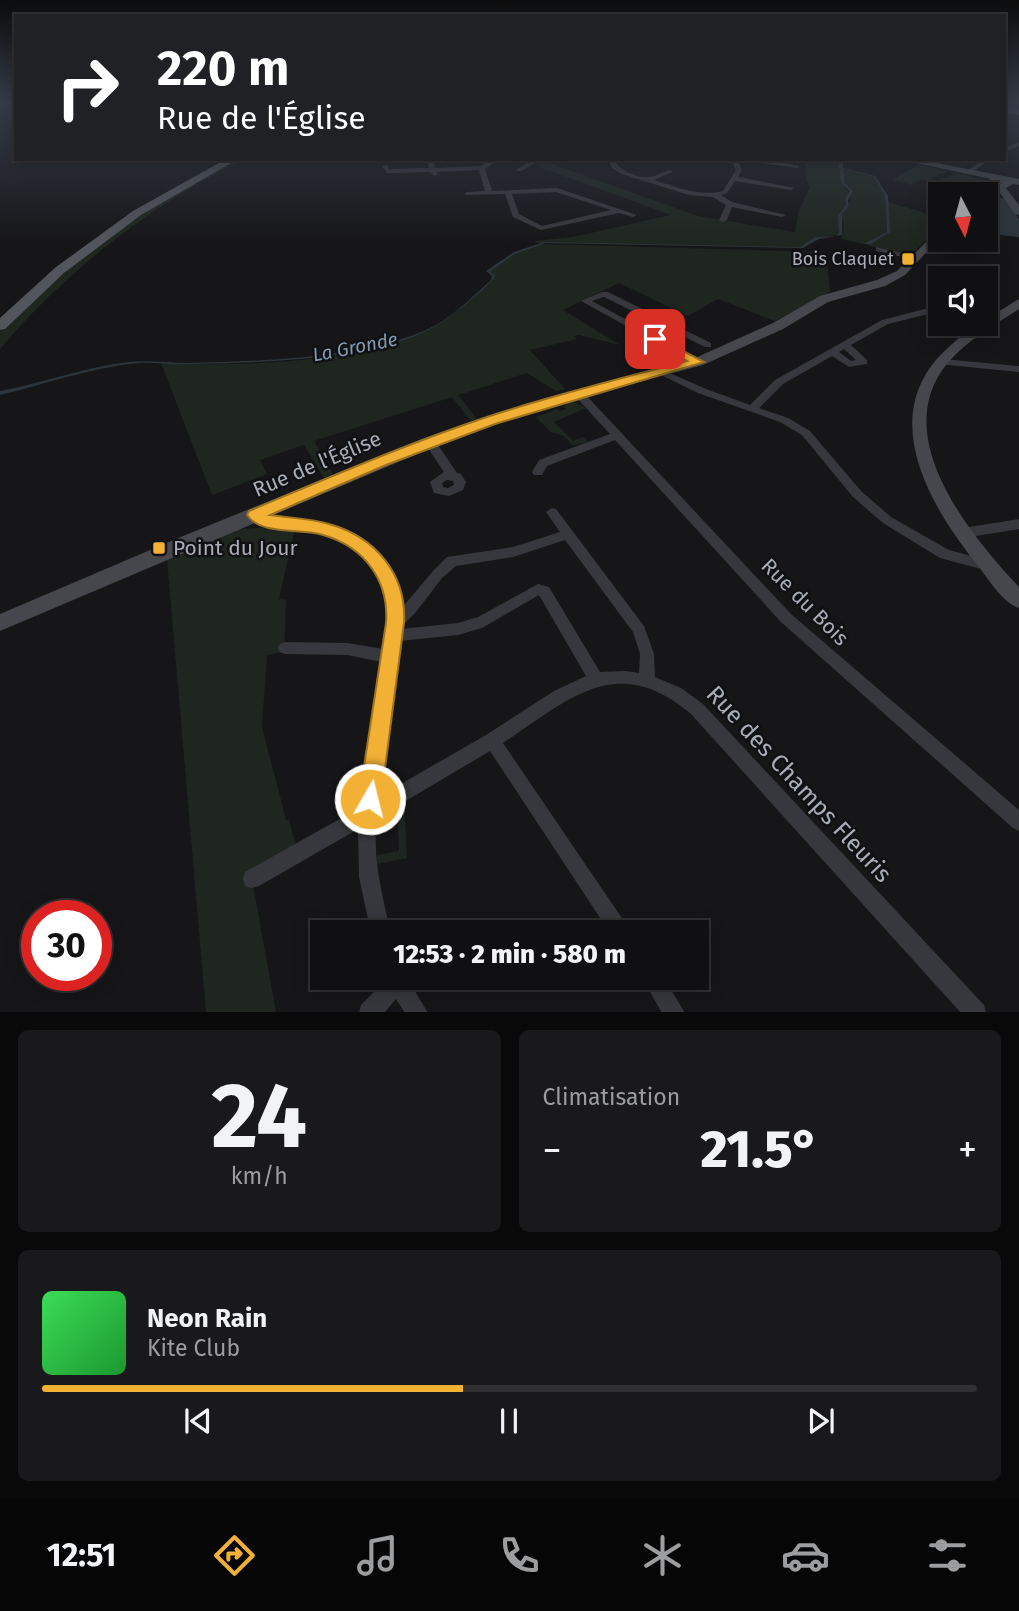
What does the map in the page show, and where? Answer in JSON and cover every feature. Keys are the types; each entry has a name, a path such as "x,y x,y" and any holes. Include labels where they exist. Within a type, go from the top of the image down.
{"main road":[{"path":"27,282 126,211 214,161"},
{"path":"0,326 60,270 137,213 229,161"}],"street":[{"path":"430,161 433,174"},
{"path":"385,166 385,169 390,171 433,174 482,168 494,161"},
{"path":"519,170 532,163 528,161"},
{"path":"610,161 624,173 689,193 715,195 725,192 736,179 739,170 734,161"},
{"path":"764,161 797,166"},
{"path":"911,161 1003,182 1019,190"},
{"path":"973,174 986,161"},
{"path":"482,168 488,192"},
{"path":"649,180 670,171"},
{"path":"736,179 791,188"},
{"path":"1003,182 1001,187 1019,212"},
{"path":"467,194 508,192 539,186 569,193 633,215"},
{"path":"508,192 516,215 541,228 618,211"},
{"path":"715,195 730,204 782,215"},
{"path":"723,220 730,204"},
{"name":"Rue de l'Église","path":"0,623 430,442 533,406 698,362 778,326 824,299 881,283 901,273 928,244"},
{"path":"879,249 916,258"},
{"path":"698,362 585,301 602,293 708,345"},
{"path":"998,315 1019,305"},
{"path":"752,409 779,382 885,322 928,311"},
{"path":"637,330 656,319"},
{"path":"971,336 932,374 920,403 922,444 937,491 963,533 1019,600"},
{"path":"834,352 849,364 863,362 846,346"},
{"path":"942,362 1019,369"},
{"path":"662,373 784,420 806,433 857,494 900,530 945,554 989,566"},
{"name":"Rue du Bois","path":"579,394 786,618 1019,822"},
{"path":"538,472 543,463 617,435"},
{"path":"430,442 453,476"},
{"path":"552,512 639,631 648,654 647,680"},
{"path":"255,515 262,520 327,529 366,550 385,573 393,592 396,603 394,630 366,833 368,877 378,920"},
{"path":"963,533 1019,524"},
{"path":"394,630 415,608 445,566 452,561 513,552 568,534"},
{"path":"394,630 458,629 482,622 538,589 544,591 596,679"},
{"path":"285,648 347,649 390,657"},
{"name":"Rue des Champs Fleuris","path":"368,812 572,690 596,679 633,677 647,680 686,698 697,709 975,1012"},
{"path":"492,740 613,920"},
{"path":"252,879 368,812"},
{"path":"370,1012 388,990"},
{"path":"403,990 417,1012"},
{"path":"660,990 674,1012"}],"shaded area":[{"path":"232,161 240,161 177,196 112,242 53,293 0,349 0,332 74,264 132,220"},
{"path":"536,161 544,161 698,216 795,232 799,211 810,187 806,180 805,161 838,161 841,183 849,192 845,199 846,205 839,212 838,235 815,237 800,247 538,243 534,241 573,237 671,215 536,165 541,163"},
{"path":"838,161 843,162 843,168 875,176 888,196 890,232 871,244 863,244 887,232 885,196 874,177 843,169 845,184 853,191 848,200 849,206 842,214 842,235 819,239 803,248 545,243 513,255 490,272 495,275 494,279 464,305 440,323 432,328 408,339 379,347 313,358 279,361 121,365 0,395 0,391 129,362 188,363 278,359 373,347 402,339 428,329 453,313 491,280 492,276 486,271 514,252 544,242 800,247 815,237 836,236 839,233 838,215 846,205 845,199 850,191 841,183"},
{"path":"918,165 947,171 930,178 935,181 959,173 980,179 981,182 935,182 921,179 912,185 893,180"},
{"path":"843,169 874,177 885,196 887,232 863,244 841,239 844,227 841,216 849,206 852,189 845,184"},
{"path":"998,197 1006,199 1019,219 1019,237 998,235"},
{"path":"887,202 928,214 928,238 914,252 905,253 866,245 888,234"},
{"path":"539,244 823,252 827,261 830,292 775,321 718,299 688,316 619,283 563,310 620,345 579,335 574,336 577,339 530,350 565,389 556,391 527,373 458,395 477,419 471,421 452,397 314,441 333,474 324,478 304,445 260,460 267,474 212,495 161,363 225,364 299,360 336,356 403,340 448,318 494,279 494,274 490,272 511,256"},
{"path":"572,401 586,408 554,422 573,441 583,437 588,442 573,445 564,436 551,432 536,417 557,409 566,409 564,406"},
{"path":"240,529 295,529 279,599 286,600 284,652 267,655 262,727 286,820 289,820 297,849 251,874 276,1012 206,1012 167,559 184,551 186,554 196,550 195,547"},
{"path":"404,802 407,858 377,864 377,855 399,851 397,806"}],"place":[{"name":"Bois Claquet","path":"908,259"},
{"name":"Point du Jour","path":"159,548"}],"route":[{"path":"370,799 395,623 396,603 393,592 385,573 376,561 353,541 327,529 308,524 262,520 255,515 381,461 533,406 698,362 655,339"}],"water label":[{"name":"La Gronde","path":"355,347"}]}
